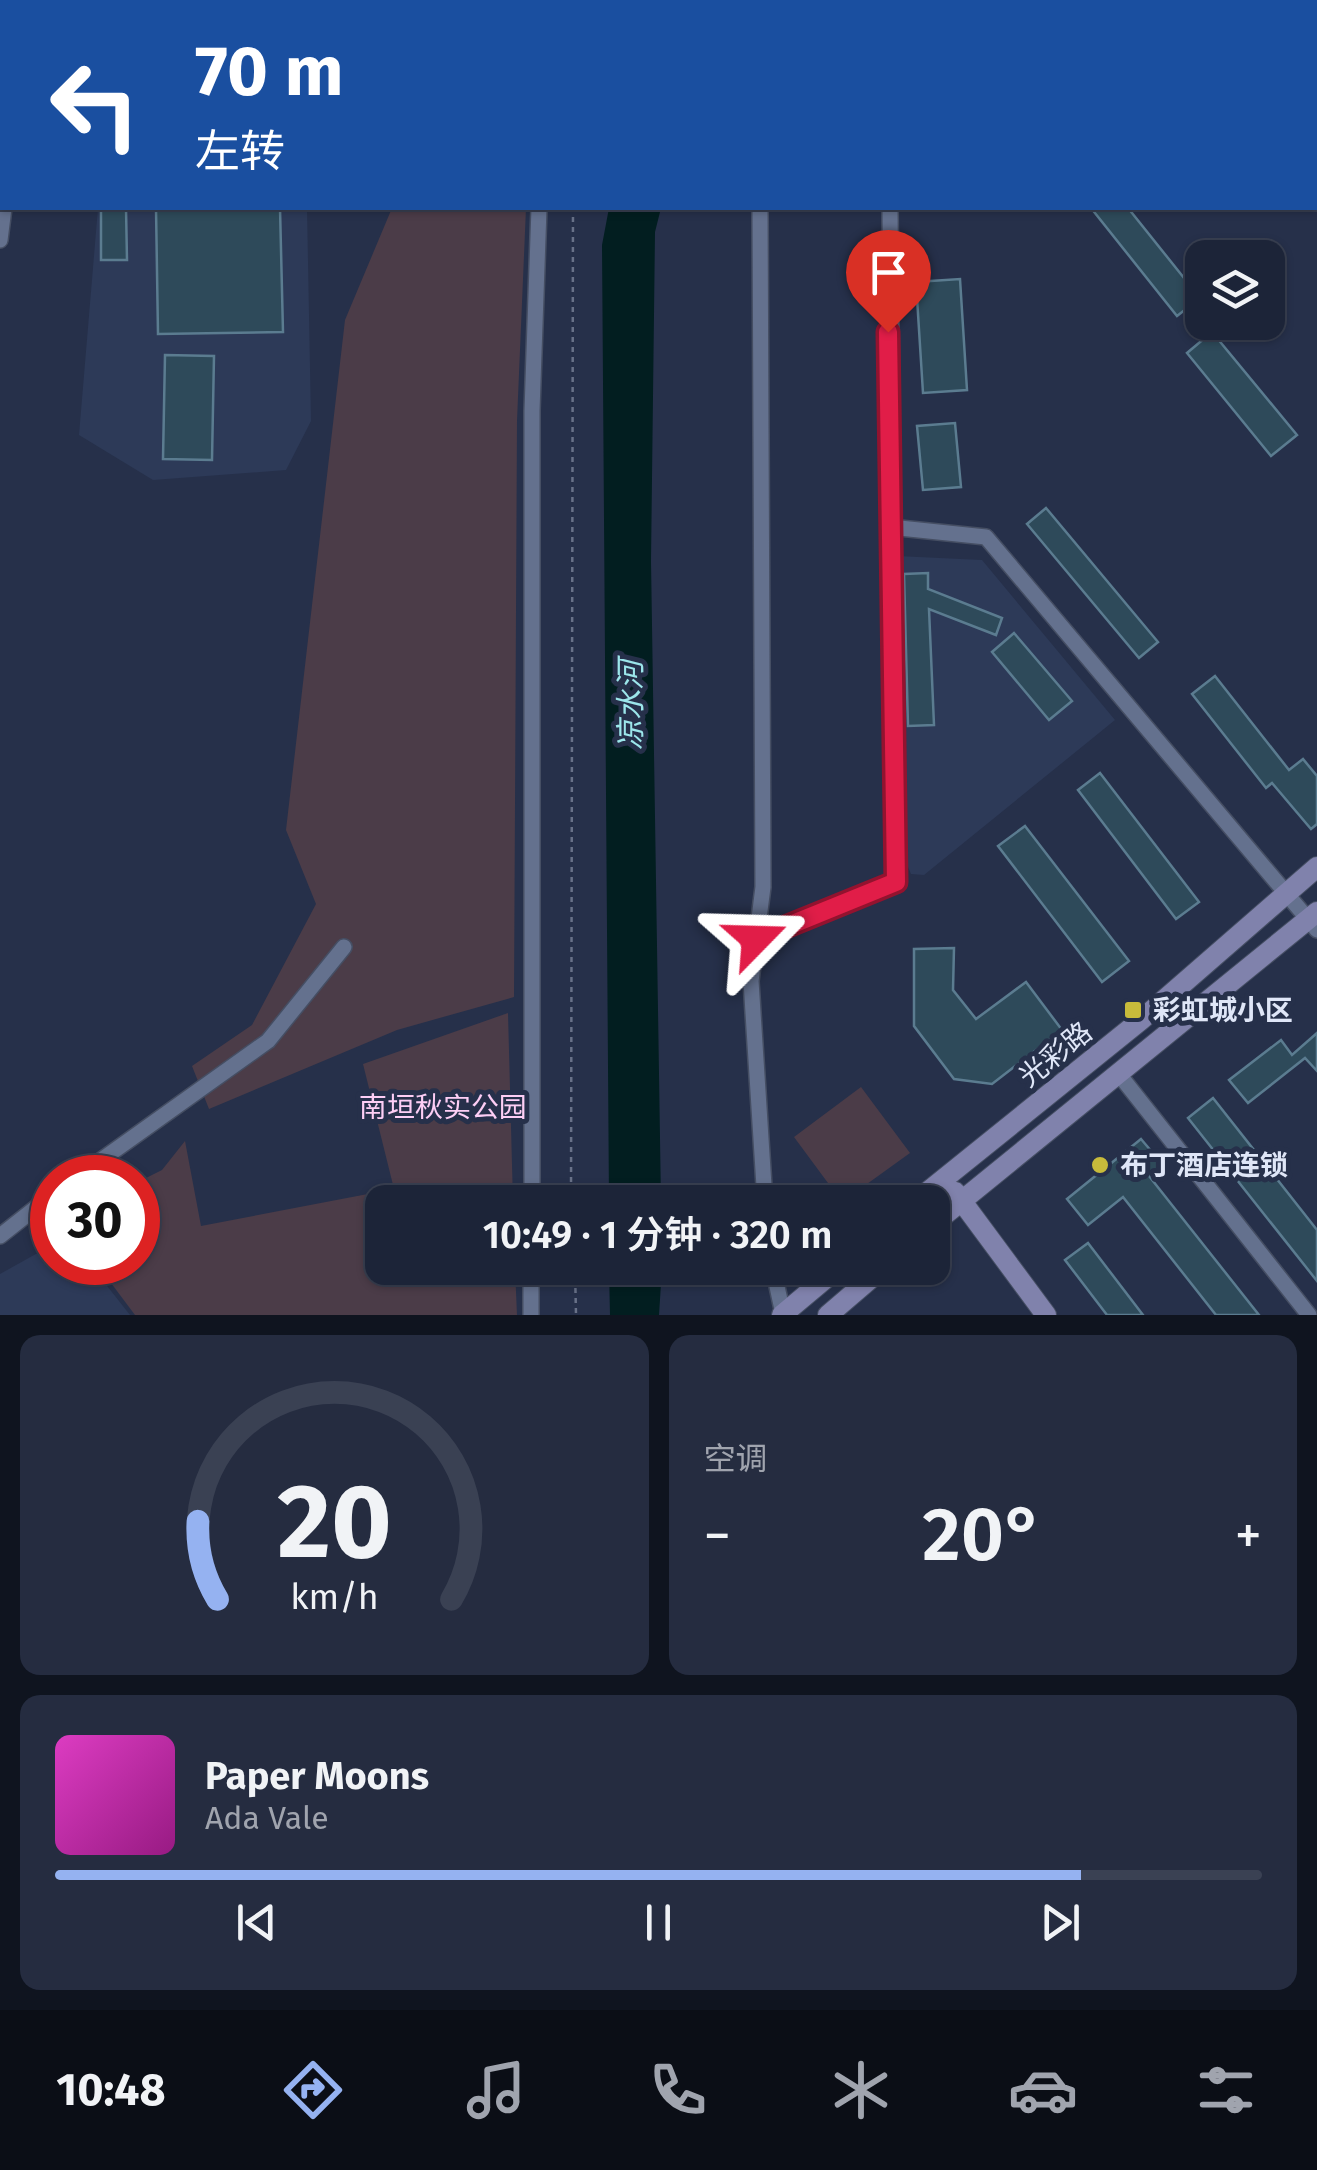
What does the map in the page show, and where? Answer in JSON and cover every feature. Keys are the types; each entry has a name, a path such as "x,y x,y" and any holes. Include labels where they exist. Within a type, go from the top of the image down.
{"main road":[{"name":"光彩路","path":"936,1185 1141,1020 1317,867"},
{"name":"光彩路","path":"950,1209 1314,920"},
{"path":"944,1178 1046,1315"},
{"path":"783,1314 818,1285"},
{"path":"828,1315 863,1285"}],"street":[{"path":"0,240 4,210"},
{"path":"532,1185 532,412 539,210"},
{"path":"760,210 763,887 750,982 765,1185"},
{"path":"756,939 896,882 890,210"},
{"path":"890,527 986,538 1285,892 1314,920"},
{"path":"108,1155 268,1041 344,947"},
{"path":"1118,1073 1309,1315"},
{"path":"0,1236 30,1212"},
{"path":"531,1285 531,1315"},
{"path":"776,1285 783,1314"}],"path":[{"path":"571,1185 573,210"},
{"path":"575,1285 576,1315"}],"shaded area":[{"path":"98,210 307,210 311,421 286,470 153,480 79,435"},
{"path":"897,556 982,560 1115,720 924,875 911,874 906,862"},
{"path":"30,1257 30,1285 106,1285 130,1315 0,1315 0,1274"}],"green space":[{"path":"391,210 526,210 517,421 514,997 397,1030 209,1109 192,1066 252,1025 316,904 286,830 345,320"},
{"name":"南垣秋实公园","path":"508,1013 513,1185 393,1185 363,1064"},
{"path":"861,1087 910,1153 866,1185 829,1185 794,1137"},
{"name":"南垣秋实公园","path":"185,1141 201,1226 365,1195 365,1285 516,1285 517,1315 135,1315 112,1285 160,1285 160,1171"}],"water":[{"name":"凉水河","path":"609,210 660,210 655,232 651,561 661,1185 609,1185 602,245"},
{"path":"609,1285 661,1285 659,1315 610,1315"}],"building":[{"path":"101,210 126,210 127,260 101,260"},
{"path":"156,210 280,210 283,332 158,334"},
{"path":"1093,210 1130,210 1185,279 1185,310 1177,316"},
{"path":"960,279 967,390 923,393 916,282"},
{"path":"1202,340 1219,340 1297,435 1271,456 1187,353"},
{"path":"165,355 214,356 212,460 163,459"},
{"path":"955,423 961,487 923,490 917,426"},
{"path":"1046,508 1158,642 1139,658 1027,524"},
{"path":"928,573 928,589 1002,618 996,635 929,609 934,725 908,726 904,574"},
{"path":"1014,633 1072,701 1049,720 992,652"},
{"path":"1215,676 1289,770 1303,759 1317,776 1317,824 1311,829 1272,783 1266,788 1192,694"},
{"path":"1100,773 1199,902 1176,919 1078,790"},
{"path":"1025,826 1129,961 1102,982 998,846"},
{"path":"954,948 953,990 976,1019 1026,982 1062,1030 992,1084 954,1079 914,1026 914,949"},
{"path":"1317,1033 1317,1071 1305,1058 1248,1103 1229,1080 1281,1040 1292,1055"},
{"path":"1213,1098 1317,1230 1317,1281 1188,1118"},
{"path":"1141,1139 1163,1165 1149,1176 1259,1315 1216,1315 1123,1197 1088,1225 1067,1199"},
{"path":"1088,1243 1143,1315 1107,1315 1065,1260"}],"place":[{"name":"彩虹城小区","path":"1133,1010"},
{"name":"布丁酒店连锁","path":"1100,1165"}],"route":[{"path":"756,939 896,882 888,332"}]}
